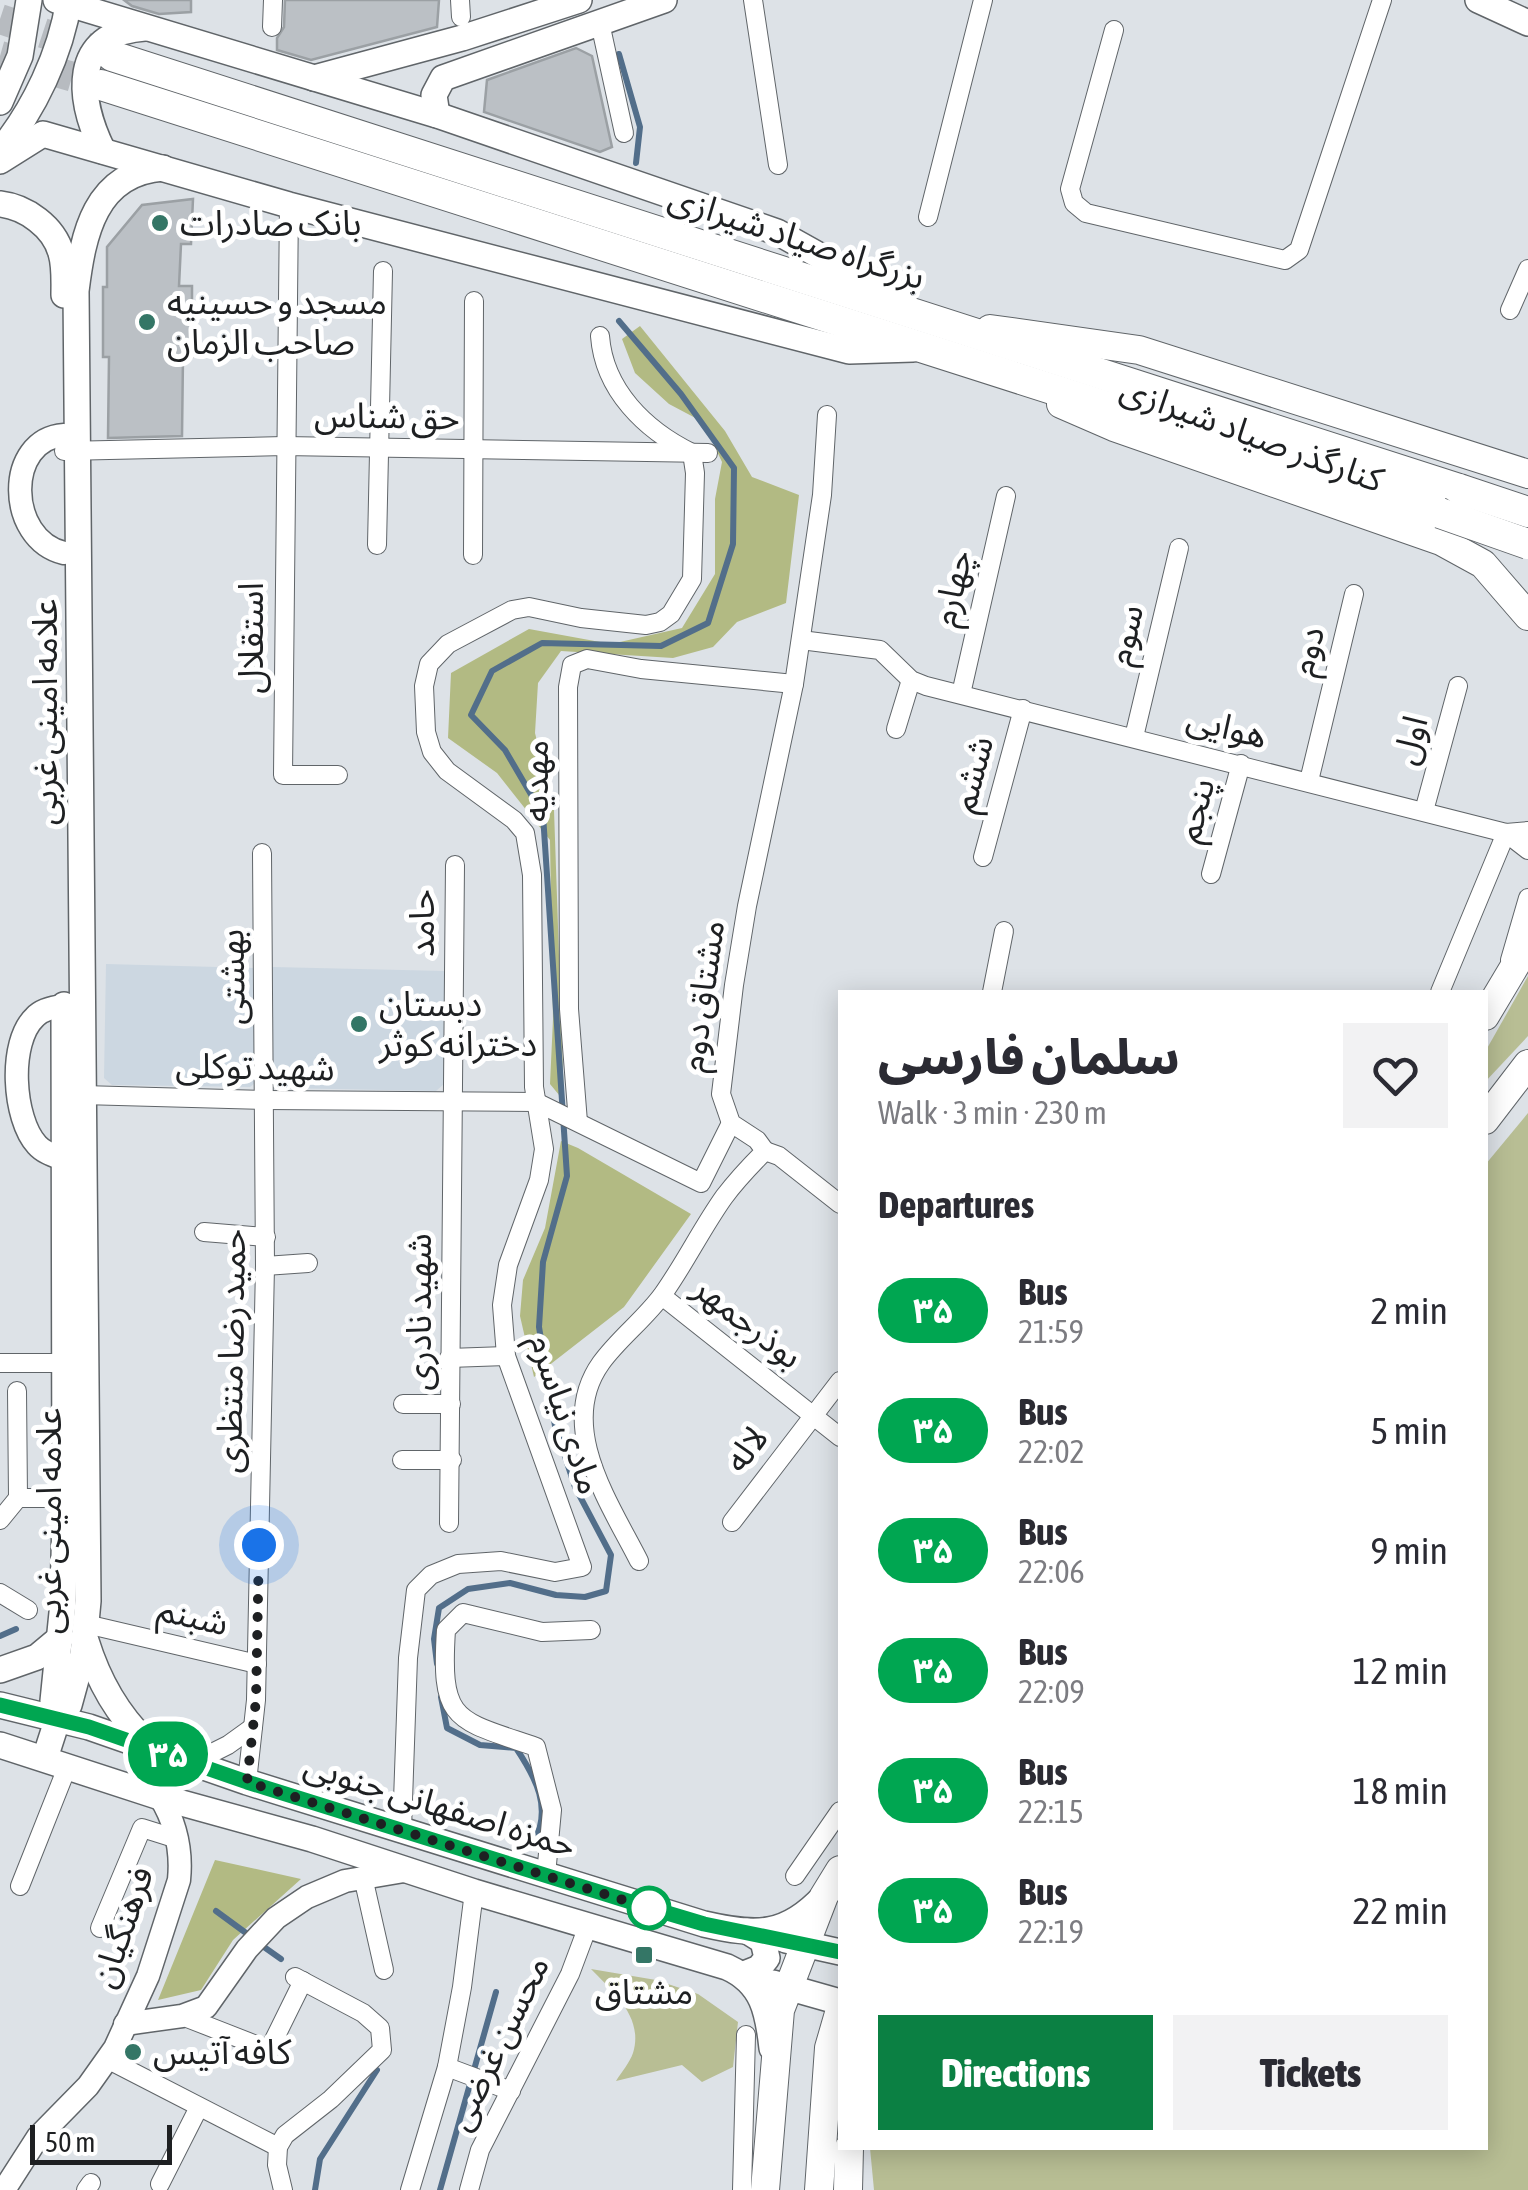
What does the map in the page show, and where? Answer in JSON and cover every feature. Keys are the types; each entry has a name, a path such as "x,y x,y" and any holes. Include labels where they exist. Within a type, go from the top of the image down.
{"highway":[{"name":"بزرگراه صیاد شیرازی","path":"112,56 934,335 1528,544"},
{"name":"بزرگراه صیاد شیرازی","path":"100,86 1528,508"}],"main road":[{"path":"0,102 20,56 29,0"},
{"path":"437,115 434,95 444,78 664,0"},
{"path":"1478,0 1528,22"},
{"path":"314,78 468,16 576,1"},
{"path":"0,161 78,4 437,115 776,232 934,335"},
{"path":"468,16 491,62"},
{"path":"103,151 86,106 83,82 89,59 104,40 126,29 150,27"},
{"path":"0,151 20,127"},
{"path":"20,127 288,204 849,351 934,335"},
{"name":"علامه امینی غربی","path":"77,1632 65,1498 64,1362 64,553 76,291 84,238 96,210 116,187 141,170 163,168"},
{"name":"علامه امینی غربی","path":"0,204 31,215 47,230 62,254 69,445 82,1095 77,1632 54,1701 57,1762"},
{"name":"کنارگذر صیاد شیرازی","path":"934,335 1139,350 1527,480"},
{"name":"کنارگذر صیاد شیرازی","path":"934,335 1114,427 1441,541 1483,564 1528,616"},
{"path":"1483,564 1507,550 1523,528 1528,508"},
{"path":"1488,1011 1528,944"},
{"path":"1489,1112 1528,1064"},
{"path":"0,1670 37,1657 77,1632 127,1724 154,1750"},
{"name":"حمزه اصفهانی جنوبی","path":"0,1705 89,1727 247,1782 704,1924 838,1952"},
{"name":"حمزه اصفهانی جنوبی","path":"0,1745 838,2001"},
{"path":"765,2190 780,2010 824,1896 838,1873"},
{"name":"حمزه اصفهانی جنوبی","path":"747,1931 773,1931 790,1926 824,1896"},
{"path":"747,1931 763,1941 767,1958 759,1968 744,1974 755,1986 770,2028 775,2069"},
{"path":"820,2190 829,2048 838,2017"},
{"path":"848,2190 849,2150"}],"street":[{"path":"272,0 272,27"},
{"path":"753,0 778,165"},
{"path":"928,216 983,0"},
{"path":"1114,30 1070,189 1074,203 1086,213 1285,260 1299,250 1382,0"},
{"path":"600,23 624,133"},
{"path":"284,446 288,204"},
{"path":"1510,310 1528,269"},
{"path":"377,545 383,271"},
{"path":"472,556 474,302"},
{"path":"600,336 602,354 622,396 665,440 700,453"},
{"name":"مشتاق دوم","path":"827,415 822,495 794,684 769,792 734,985 721,1094 731,1123 838,1202"},
{"path":"64,553 44,546 35,537 10,498 35,449 47,438 69,445"},
{"name":"حق شناس","path":"69,445 700,453"},
{"name":"استقلال","path":"284,446 283,775 338,776"},
{"name":"مادی نیاسرم","path":"402,1829 408,1658 416,1590 431,1575 458,1564 501,1561 555,1572 582,1567 506,1356 502,1305 508,1265 539,1180 544,1148 536,1102 532,875 525,834 514,820 447,771 432,752 424,705 429,664 448,644 512,610 529,607 581,618 646,624 660,622 671,614 692,578 700,453"},
{"name":"چهارم","path":"961,694 1006,496"},
{"name":"سوم","path":"1134,737 1179,548"},
{"name":"دوم","path":"1309,781 1354,594"},
{"name":"هوایی","path":"800,640 880,650 911,680 961,694 1506,833 1528,831"},
{"name":"مهدیه","path":"578,1122 569,1010 568,687 572,665 588,659 641,669 794,684"},
{"path":"896,729 911,680"},
{"name":"اول","path":"1424,811 1458,686"},
{"name":"ششم","path":"983,857 1023,709"},
{"name":"پنجم","path":"1211,874 1241,764"},
{"path":"1441,990 1506,833 1528,850"},
{"name":"بهشتی","path":"262,853 266,1100"},
{"name":"حامد","path":"454,865 455,1101"},
{"path":"1502,988 1528,898"},
{"path":"992,990 1004,931"},
{"path":"64,1006 35,1016 25,1030 8,1086 22,1121 39,1148 64,1160"},
{"name":"شهید توکلی","path":"82,1095 536,1102 701,1182 731,1123"},
{"name":"حمید رضا منتظری","path":"247,1782 256,1664 266,1100"},
{"name":"شهید نادری","path":"450,1523 455,1101"},
{"path":"639,1562 598,1480 582,1416 586,1388 602,1362 662,1296 725,1196 764,1151"},
{"path":"204,1232 266,1237"},
{"path":"265,1266 308,1263"},
{"name":"بوذرجمهر","path":"662,1296 838,1436"},
{"path":"449,1358 506,1356"},
{"path":"0,1363 64,1362"},
{"name":"لاله","path":"732,1522 838,1383"},
{"path":"0,1520 18,1498 17,1391"},
{"path":"403,1404 451,1404"},
{"path":"402,1460 452,1460"},
{"path":"18,1498 65,1498"},
{"path":"0,1593 28,1610"},
{"path":"546,1875 552,1810 536,1747 466,1723 448,1700 444,1666 446,1630 464,1613 542,1632 591,1630"},
{"name":"شبنم","path":"77,1632 114,1631 256,1664"},
{"path":"192,1763 253,1727"},
{"path":"20,1886 57,1762"},
{"name":"فرهنگیان","path":"14,2187 38,2137 63,2114 108,2059 148,1976 179,1880 178,1840 170,1813 160,1797"},
{"path":"795,1876 838,1814"},
{"path":"100,1928 142,1828 178,1840"},
{"name":"فرهنگیان","path":"125,2024 182,2016 206,2006 247,1949 276,1918 307,1897 363,1877 413,1870"},
{"path":"363,1877 384,1970"},
{"path":"410,2190 464,2073 462,1987 474,1892"},
{"name":"محسن غرضی","path":"469,2190 480,2150 570,1974 588,1926"},
{"path":"182,2016 269,2050 299,1979 363,2013 380,2028 382,2050 331,2099 285,2135 278,2148 277,2165 284,2190"},
{"path":"742,2190 746,2034"},
{"path":"108,2059 278,2148"},
{"path":"464,2073 511,2092"},
{"path":"160,2184 199,2106"}],"shaded area":[{"path":"106,964 255,968 255,1083 250,1087 112,1085 104,1078"},
{"name":"دبستان دخترانه کوثر","path":"273,967 445,971 445,1083 436,1091 283,1088 273,1077"}],"green space":[{"path":"640,326 725,431 752,477 799,495 786,603 737,622 713,647 673,658 561,651 538,683 535,733 554,810 564,1101 550,1084 550,840 497,773 448,738 451,673 529,629 611,644 682,628 715,574 715,499 722,462 703,422 669,404 635,373 622,339"},
{"path":"1528,976 1528,1036 1488,1079 1488,1047"},
{"path":"1528,1113 1528,2190 874,2190 870,2150 1488,2150 1488,1161"},
{"path":"561,1141 691,1214 624,1307 534,1377 520,1316 523,1280 545,1228"},
{"path":"215,1860 301,1879 233,1940 201,1990 158,2000"},
{"path":"591,1969 656,1980 698,1994 738,2022 733,2067 702,2082 682,2065 616,2081 633,2053 634,2028 624,2006"}],"building":[{"path":"124,0 191,0 191,12 159,14"},
{"path":"285,0 439,0 437,27 311,60 277,50 277,38 284,27"},
{"path":"576,48 592,56 612,147 600,152 484,112 487,80"},
{"path":"193,199 191,244 181,244 179,286 192,286 192,357 183,357 182,436 108,438 109,357 103,357 107,247 142,205"}],"waterway":[{"path":"619,54 640,127 636,163"},
{"path":"437,1664 434,1639 439,1608 468,1589 510,1583 556,1595 585,1597 606,1591 611,1555 575,1487 555,1426 539,1327 543,1262 567,1176 543,815 505,750 471,715 492,671 542,643 661,646 708,623 733,544 734,468 681,394 619,321"},
{"path":"0,1636 16,1629"},
{"path":"441,1697 447,1728 480,1745 516,1748 539,1794 542,1817 534,1842"},
{"path":"216,1911 246,1933"},
{"path":"264,1947 281,1959"},
{"path":"440,2190 496,1992"},
{"path":"315,2190 320,2159 377,2070"}],"tunnel":[{"path":"0,19 112,56"},
{"path":"0,56 101,85"}],"bus line":[{"name":"۳۵","path":"0,1705 89,1727 247,1782 704,1924 838,1952"}],"place":[{"name":"بانک صادرات","path":"160,223"},
{"name":"مسجد و حسینیه صاحب الزمان","path":"147,322"},
{"name":"دبستان دخترانه کوثر","path":"359,1024"},
{"name":"مشتاق","path":"644,1955"},
{"name":"کافه آتیس","path":"133,2052"}],"route":[{"path":"259,1545 256,1700 247,1782 649,1908"}]}
